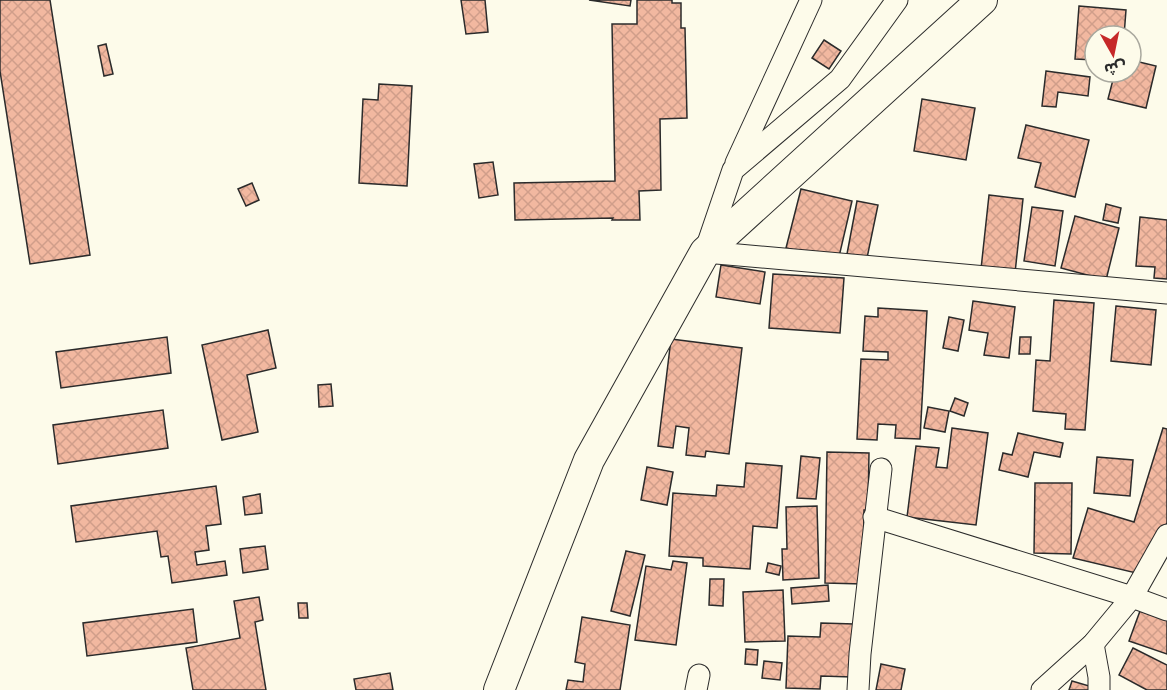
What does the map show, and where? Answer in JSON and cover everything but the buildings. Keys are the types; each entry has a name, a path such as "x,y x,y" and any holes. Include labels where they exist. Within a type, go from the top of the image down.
{"street":[{"path":"499,690 589,460 705,252 733,170 811,0"},
{"path":"733,170 840,79 897,0"},
{"path":"705,252 982,0"},
{"path":"705,252 1167,293"},
{"path":"858,690 880,469"},
{"path":"874,517 1132,597 1167,610"},
{"path":"1042,690 1094,644 1132,597 1167,535"},
{"path":"1094,644 1100,690"}]}
